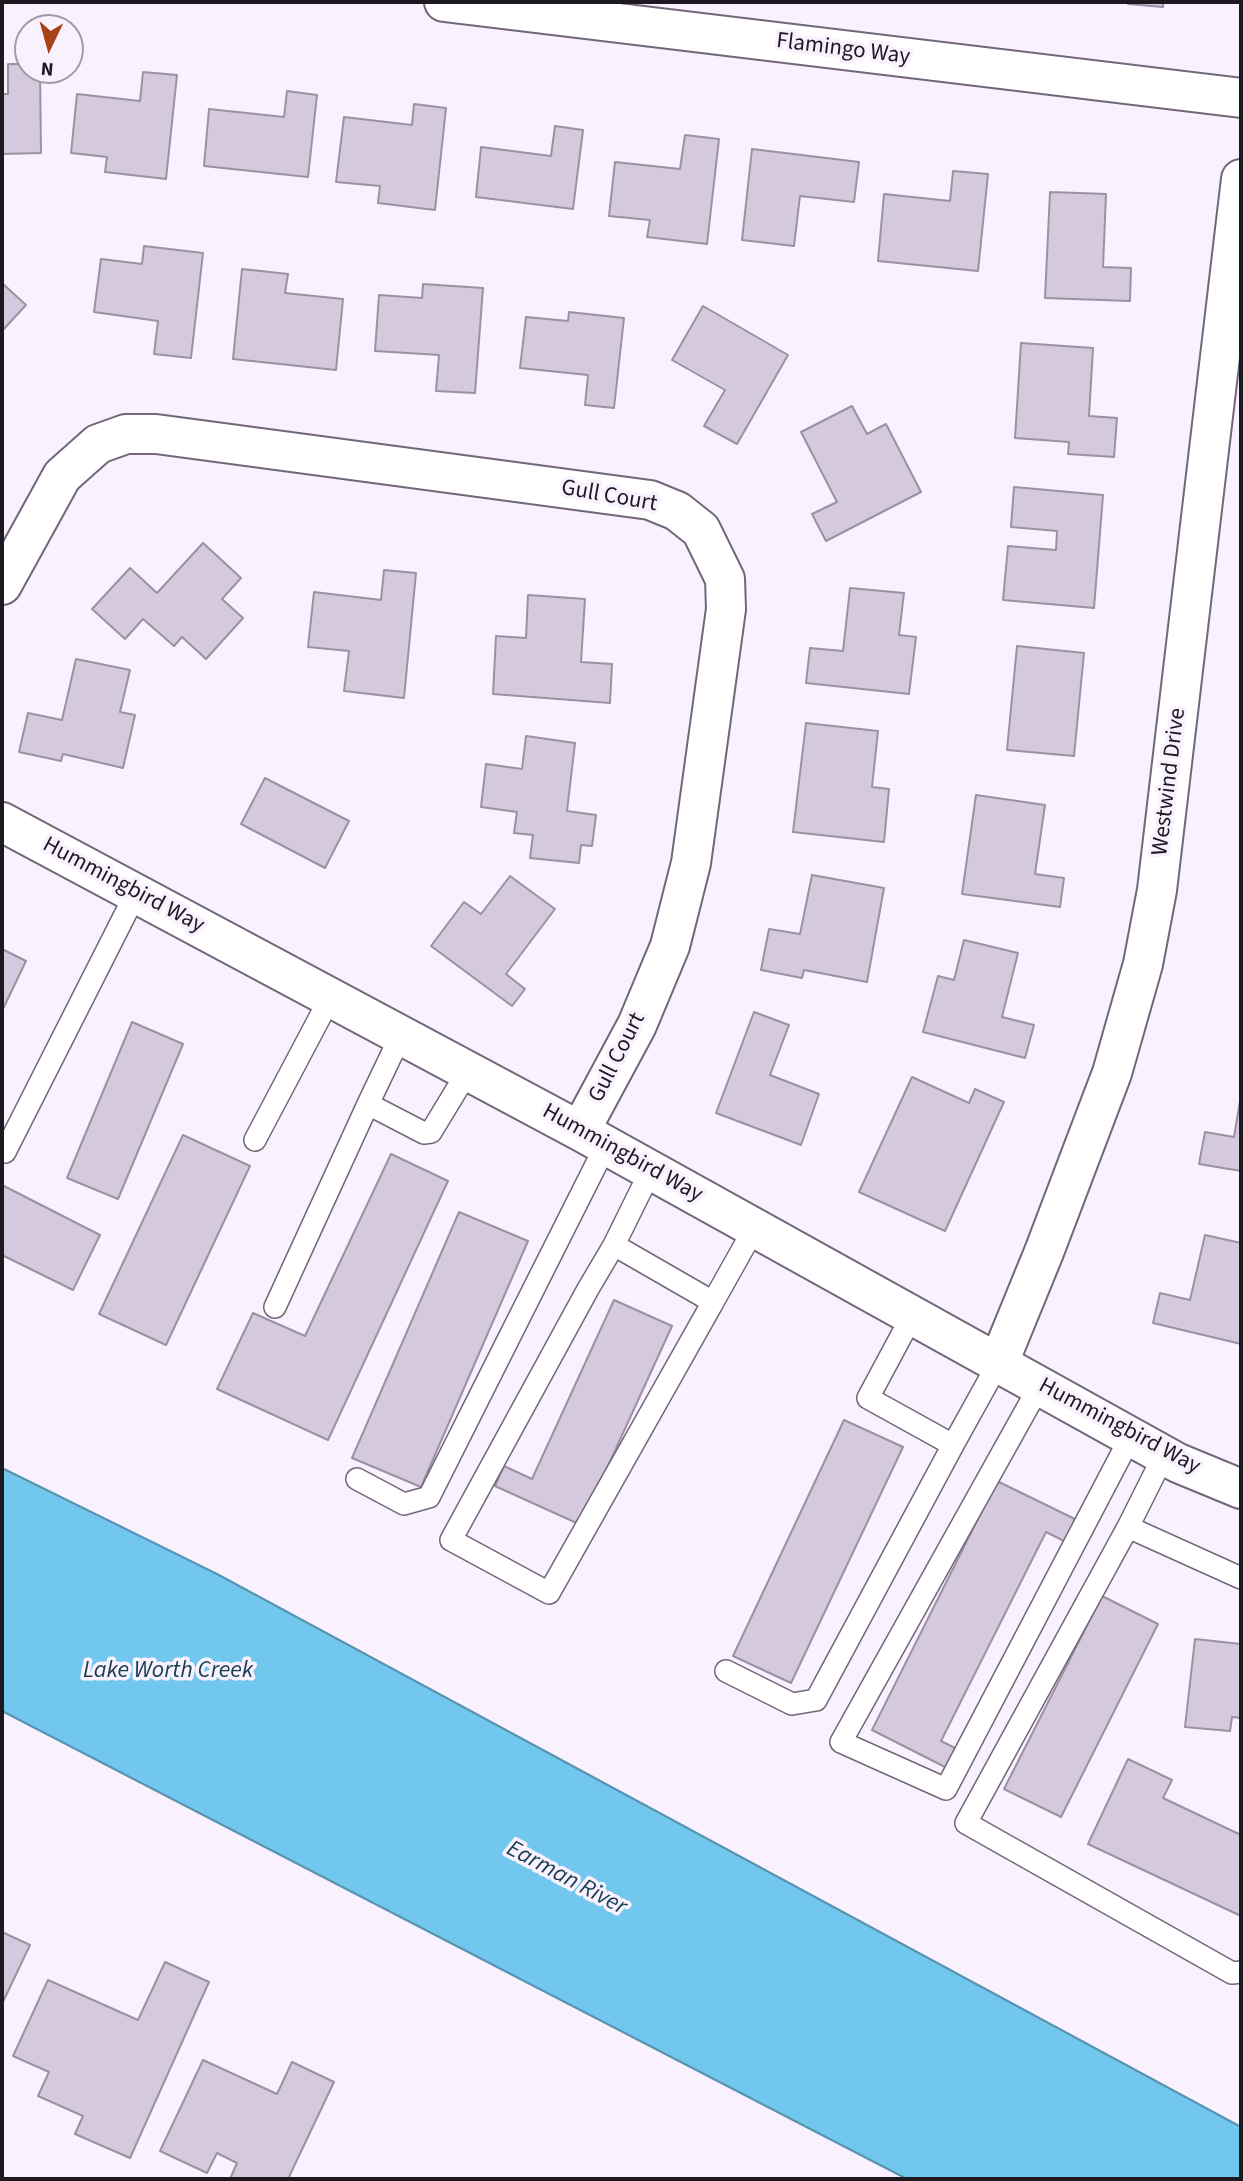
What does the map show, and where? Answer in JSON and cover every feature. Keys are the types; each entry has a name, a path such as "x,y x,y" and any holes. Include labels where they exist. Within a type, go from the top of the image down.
{"street":[{"name":"Flamingo Way","path":"444,2 1241,98"},
{"name":"Westwind Drive","path":"999,1362 1112,1073 1143,964 1157,890 1241,179"},
{"name":"Gull Court","path":"2,585 62,476 98,444 127,434 156,433 650,500 677,510 701,530 725,579 726,610 691,863 670,946 593,1138"},
{"name":"Hummingbird Way","path":"2,822 593,1138 1164,1455 1241,1489"}],"lane":[{"path":"5,1152 136,893"},
{"path":"255,1140 331,998"},
{"path":"275,1307 401,1035"},
{"path":"368,1104 424,1133 431,1132 468,1071"},
{"path":"357,1479 404,1504 429,1497 593,1138"},
{"path":"651,1170 614,1245 451,1540 549,1593 755,1227"},
{"path":"614,1245 713,1302"},
{"path":"913,1314 869,1398 953,1445"},
{"path":"726,1671 792,1704 816,1700 999,1362"},
{"path":"1040,1385 841,1742 946,1789 1131,1436"},
{"path":"1164,1455 1128,1527 965,1823 1232,1973 1241,1972"},
{"path":"1128,1527 1241,1578"}],"water":[{"name":"Lake Worth Creek","path":"2,1468 217,1574 1241,2127 1241,2179 907,2179 2,1711"}],"building":[{"path":"1163,2 1163,7 1128,4"},
{"path":"8,64 14,64 14,84 40,84 41,153 2,154 2,94 8,94"},
{"path":"143,72 177,75 166,179 105,172 107,157 71,153 77,94 140,101"},
{"path":"287,91 317,95 308,177 204,166 209,109 284,117"},
{"path":"414,104 446,108 435,210 378,203 380,186 336,182 344,117 412,125"},
{"path":"555,126 583,130 573,209 476,197 481,147 551,156"},
{"path":"685,135 719,139 707,244 647,237 650,220 609,216 615,162 680,169"},
{"path":"752,149 859,162 854,202 800,196 794,246 742,240"},
{"path":"953,171 988,174 978,271 878,261 884,194 950,201"},
{"path":"1050,192 1106,194 1103,267 1131,268 1130,301 1045,298"},
{"path":"144,246 203,253 191,358 154,354 158,321 94,312 101,259 142,264"},
{"path":"242,269 288,274 285,293 343,299 336,370 233,359"},
{"path":"2,283 26,305 2,331"},
{"path":"423,284 483,288 475,393 436,391 439,355 375,351 379,295 422,298"},
{"path":"703,306 788,355 737,444 704,426 725,390 672,360"},
{"path":"569,312 624,318 614,408 585,405 588,375 520,368 526,317 568,321"},
{"path":"1021,343 1093,348 1089,416 1117,418 1114,457 1068,454 1069,442 1015,438"},
{"path":"852,406 867,434 886,424 921,492 826,541 812,514 837,502 801,432"},
{"path":"1014,487 1103,495 1094,608 1003,600 1008,546 1056,550 1057,531 1011,527"},
{"path":"203,543 241,578 222,599 243,618 206,659 182,637 174,646 143,619 125,639 92,609 130,568 157,593"},
{"path":"384,570 416,573 404,698 344,691 349,651 308,647 314,592 381,600"},
{"path":"850,588 904,593 899,635 916,637 909,694 806,683 810,648 843,651"},
{"path":"528,595 585,599 581,662 612,664 610,703 493,694 496,636 526,638"},
{"path":"1017,646 1084,653 1074,756 1007,750"},
{"path":"76,659 130,670 120,712 135,715 123,768 63,754 61,761 19,752 28,713 62,720"},
{"path":"806,723 878,731 872,787 889,789 884,842 793,832"},
{"path":"526,736 575,743 567,811 596,815 592,846 581,845 579,863 530,858 533,835 514,833 517,812 481,807 486,764 522,769"},
{"path":"265,778 349,821 325,868 241,824"},
{"path":"976,795 1045,805 1035,874 1064,878 1060,907 962,894"},
{"path":"812,875 884,888 867,982 804,970 802,978 761,970 769,929 800,934"},
{"path":"510,876 555,909 506,974 525,989 512,1006 431,946 464,902 481,914"},
{"path":"964,940 1018,953 1002,1017 1034,1025 1025,1058 923,1032 938,976 954,980"},
{"path":"2,949 26,961 2,1011"},
{"path":"754,1012 789,1025 770,1075 819,1094 801,1145 716,1113"},
{"path":"132,1022 183,1044 118,1199 67,1178"},
{"path":"912,1077 969,1103 975,1089 1004,1102 945,1231 859,1192"},
{"path":"1241,1095 1241,1171 1199,1164 1205,1132 1234,1137"},
{"path":"183,1135 250,1166 166,1345 99,1314"},
{"path":"391,1154 448,1181 328,1440 217,1389 253,1313 305,1336"},
{"path":"2,1185 100,1235 73,1290 2,1255"},
{"path":"459,1212 528,1241 421,1487 352,1458"},
{"path":"1205,1235 1241,1243 1241,1344 1153,1323 1160,1293 1190,1300"},
{"path":"614,1300 672,1326 581,1525 495,1486 504,1466 532,1479"},
{"path":"844,1420 903,1447 791,1683 733,1656"},
{"path":"997,1481 1079,1521 1068,1543 1046,1532 941,1741 957,1749 947,1768 872,1730"},
{"path":"1102,1596 1158,1624 1061,1817 1004,1789"},
{"path":"1195,1639 1241,1644 1241,1718 1232,1717 1230,1731 1185,1727"},
{"path":"1128,1759 1172,1780 1163,1798 1241,1835 1241,1916 1088,1844"},
{"path":"2,1932 30,1945 2,2004"},
{"path":"165,1962 209,1982 130,2158 75,2134 83,2116 38,2096 49,2072 13,2056 48,1980 138,2020"},
{"path":"203,2060 277,2094 292,2062 334,2082 288,2179 230,2179 237,2163 217,2153 207,2173 160,2151"}],"water label":[{"name":"Earman River","path":"566,1879"}]}
